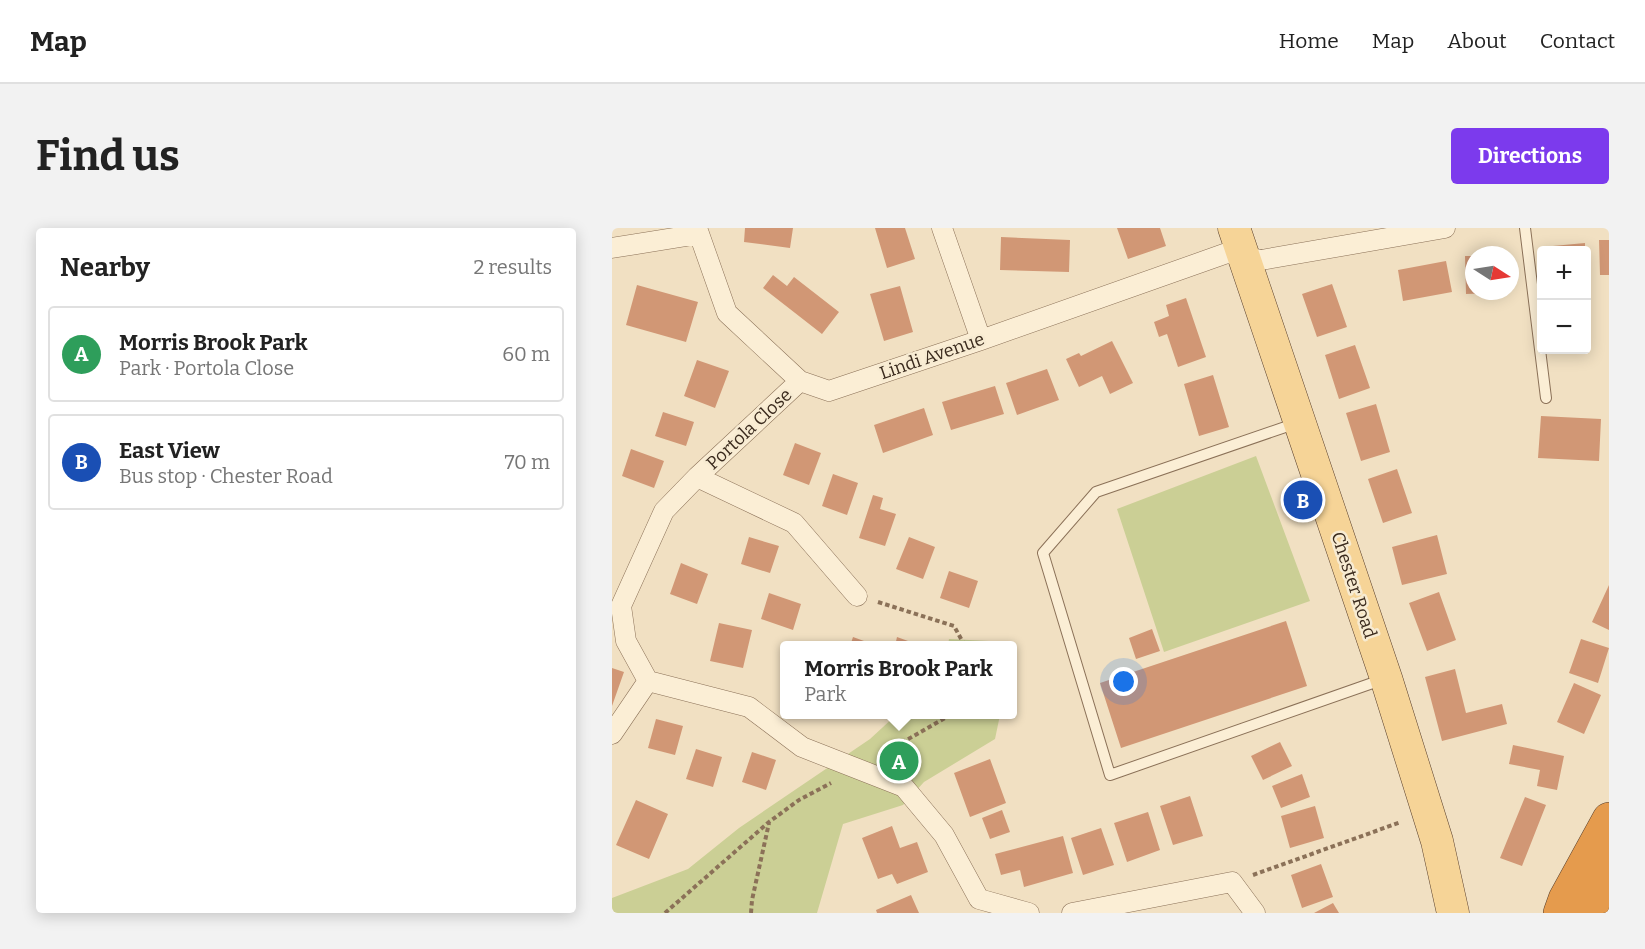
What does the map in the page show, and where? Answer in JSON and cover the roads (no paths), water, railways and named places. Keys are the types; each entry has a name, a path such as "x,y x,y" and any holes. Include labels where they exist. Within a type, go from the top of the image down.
{"highway":[{"path":"1568,910 1609,819"},
{"path":"1568,910 1603,880 1609,846"}],"main road":[{"name":"Chester Road","path":"1239,242 1386,678 1432,827 1469,912"}],"street":[{"path":"942,228 981,340"},
{"name":"Lindi Avenue","path":"698,231 728,314 800,381 829,391 1227,253 1239,242 1261,260 1445,228"},
{"path":"612,248 698,231"},
{"name":"Portola Close","path":"648,681 619,638 621,606 664,511 800,381"},
{"name":"Portola Close","path":"697,477 794,523 857,596"},
{"path":"612,734 648,681 749,707 802,747 856,769 884,777 904,787 944,835 979,899 1029,913"},
{"path":"1072,913 1232,882 1255,913"}],"lane":[{"path":"1525,228 1546,398"},
{"path":"1300,422 1096,492 1042,553 1110,775 1386,678"}],"place":[{"name":"East View","path":"1303,500"},
{"name":"Morris Brook Park","path":"899,761"}]}
